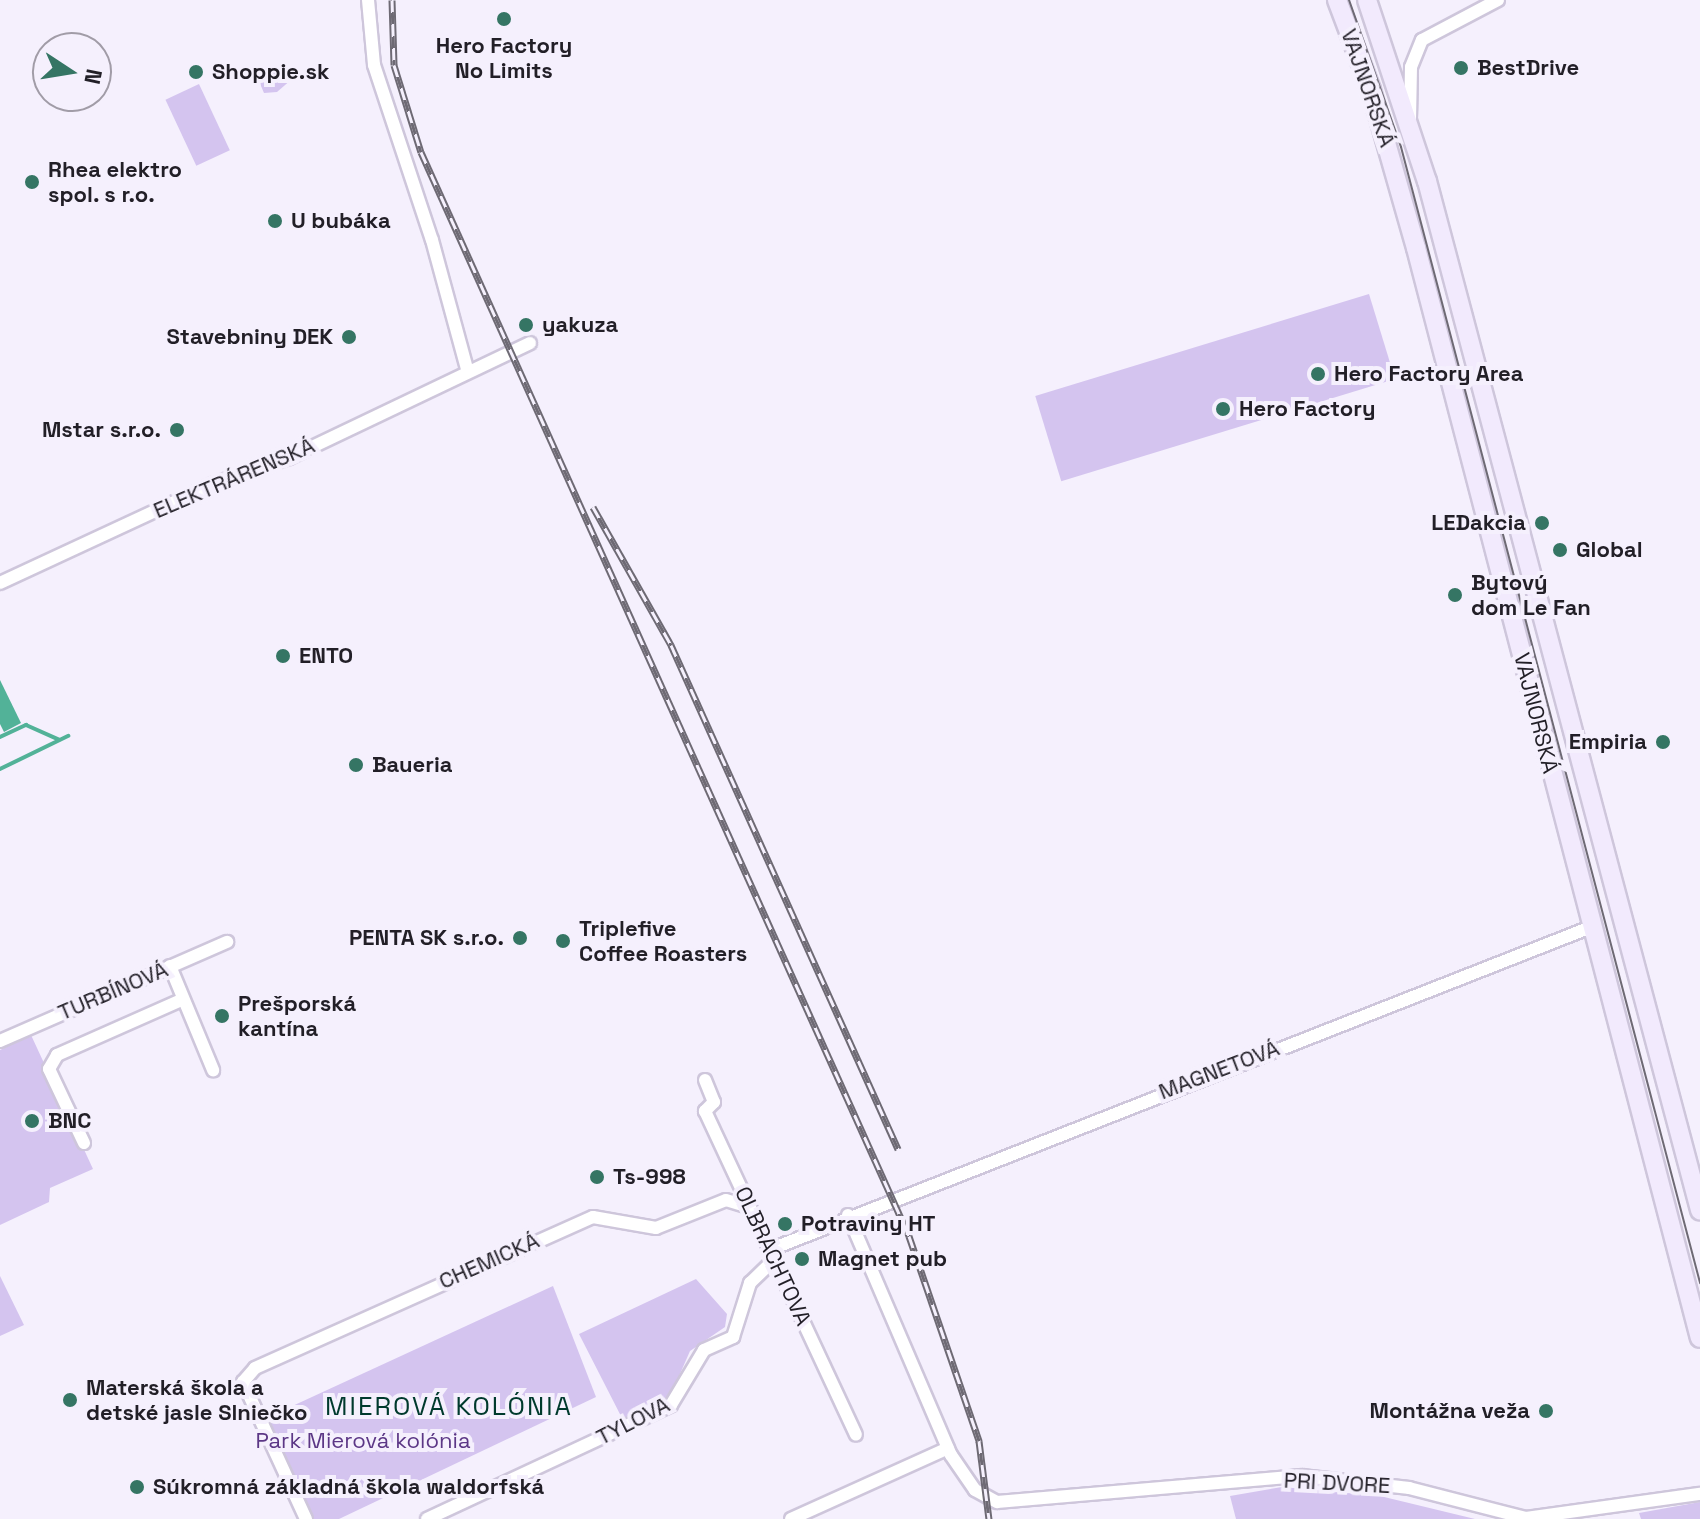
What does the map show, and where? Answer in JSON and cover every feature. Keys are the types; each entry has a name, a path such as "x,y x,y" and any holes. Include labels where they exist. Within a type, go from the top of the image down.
{"main road":[{"name":"VAJNORSKÁ","path":"1337,0 1395,168 1700,1338"},
{"name":"VAJNORSKÁ","path":"1367,0 1410,122 1700,1210"}],"street":[{"path":"368,0 374,65 432,240 467,369"},
{"path":"1410,122 1414,58 1422,40 1498,0"},
{"name":"ELEKTRÁRENSKÁ","path":"0,583 213,484 289,458 467,369 530,343"},
{"name":"MAGNETOVÁ","path":"772,1255 848,1215 1591,927"},
{"name":"TURBÍNOVÁ","path":"0,1041 227,942"},
{"path":"170,966 181,1000 213,1070"},
{"path":"84,1143 49,1069 57,1055 181,1000"},
{"name":"OLBRACHTOVA","path":"705,1080 714,1102 705,1111 856,1435"},
{"name":"CHEMICKÁ","path":"306,1519 243,1382 260,1366 593,1217 656,1228 726,1200 749,1207"},
{"path":"791,1519 948,1448 848,1215"},
{"name":"TYLOVA","path":"427,1519 671,1405 704,1350 733,1337 750,1283 772,1255"},
{"name":"PRI DVORE","path":"948,1448 975,1490 1006,1503 1302,1476 1409,1488 1526,1518 1700,1494"}],"green space":[{"path":"273,69 289,70 292,79 277,92 264,93 258,79"},
{"path":"199,84 230,150 196,166 165,100"},
{"name":"Hero Factory","path":"1369,294 1395,379 1061,481 1035,396"},
{"path":"31,1035 93,1169 50,1188 49,1202 0,1225 0,1050"},
{"path":"0,1276 24,1325 0,1336"},
{"path":"696,1279 727,1314 725,1327 690,1351 669,1399 624,1422 579,1334"},
{"name":"Park Mierová kolónia","path":"553,1286 596,1397 339,1519 306,1519 262,1420"},
{"path":"1282,1487 1380,1496 1475,1519 1236,1519 1230,1496"},
{"path":"1700,1502 1700,1519 1641,1519 1639,1513"}],"shaded area":[{"path":"0,680 21,723 4,732 0,724"}],"waterway":[{"path":"0,737 26,725 59,740"},
{"path":"0,769 68,736"}],"tram line":[{"path":"1349,0 1401,147 1700,1283"}],"railway":[{"path":"392,0 394,65 421,152 909,1236 979,1441 989,1519"},
{"path":"593,507 671,645 898,1149"}],"place":[{"name":"Hero Factory No Limits","path":"504,19"},
{"name":"BestDrive","path":"1461,68"},
{"name":"Shoppie.sk","path":"196,72"},
{"name":"Rhea elektro spol. s r.o.","path":"32,182"},
{"name":"U bubáka","path":"275,221"},
{"name":"yakuza","path":"526,325"},
{"name":"Stavebniny DEK","path":"349,337"},
{"name":"Hero Factory Area","path":"1318,374"},
{"name":"Hero Factory","path":"1223,409"},
{"name":"Mstar s.r.o.","path":"177,430"},
{"name":"LEDakcia","path":"1542,523"},
{"name":"Global","path":"1560,550"},
{"name":"Bytový dom Le Fan","path":"1455,595"},
{"name":"ENTO","path":"283,656"},
{"name":"Empiria","path":"1663,742"},
{"name":"Baueria","path":"356,765"},
{"name":"PENTA SK s.r.o.","path":"520,938"},
{"name":"Triplefive Coffee Roasters","path":"563,941"},
{"name":"Prešporská kantína","path":"222,1016"},
{"name":"BNC","path":"32,1121"},
{"name":"Ts-998","path":"597,1177"},
{"name":"Potraviny HT","path":"785,1224"},
{"name":"Magnet pub","path":"802,1259"},
{"name":"Materská škola a detské jasle Slniečko","path":"70,1400"},
{"name":"Montážna veža","path":"1546,1411"},
{"name":"Súkromná základná škola waldorfská","path":"137,1487"}],"district":[{"name":"MIEROVÁ KOLÓNIA","path":"449,1407"}]}
